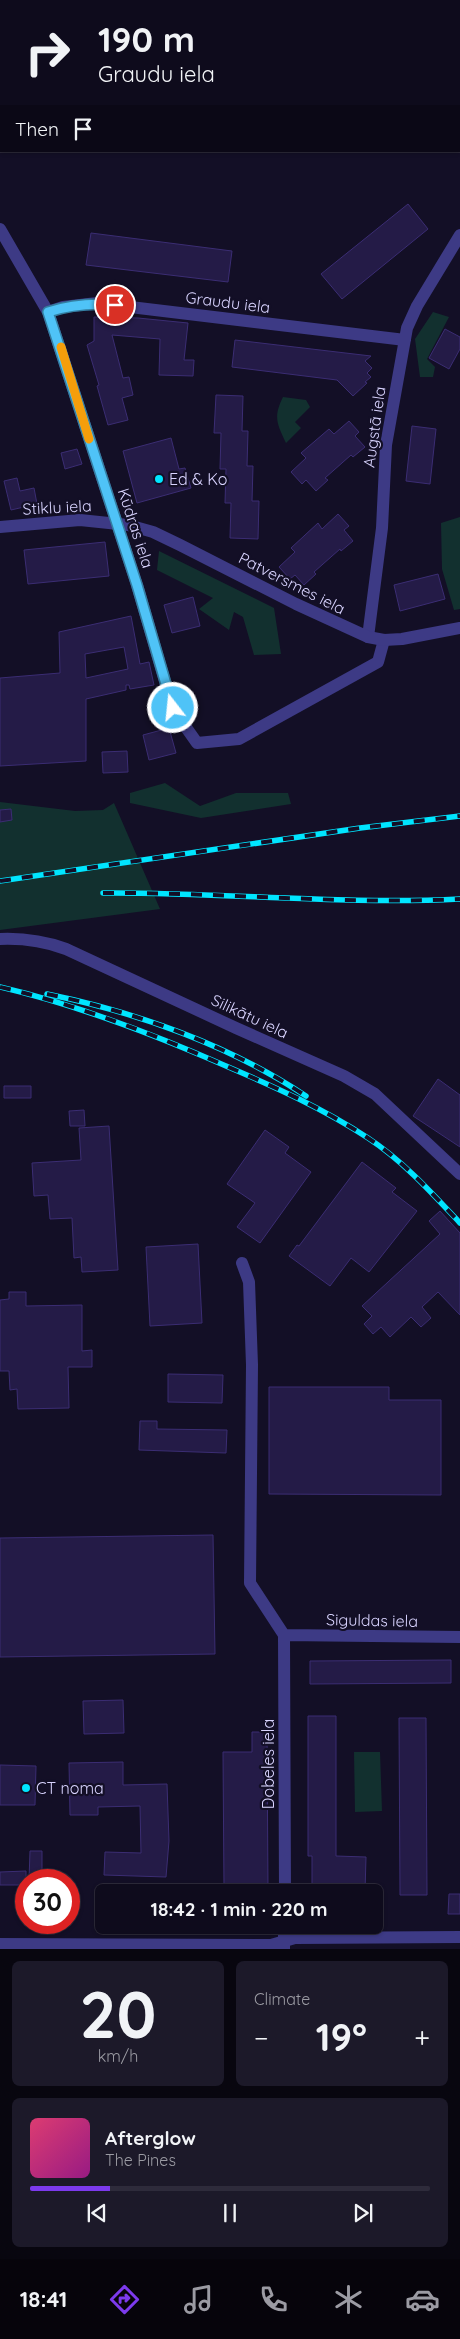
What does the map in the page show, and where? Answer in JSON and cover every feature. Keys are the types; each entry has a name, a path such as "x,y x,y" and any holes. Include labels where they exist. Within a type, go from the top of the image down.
{"street":[{"name":"Kūdras iela","path":"0,229 48,312 137,585 173,708 198,743 239,739 378,662 384,640"},
{"name":"Augstā iela","path":"368,637 382,528 386,445 405,340 417,306 460,235"},
{"name":"Graudu iela","path":"48,312 62,307 97,303 405,340"},
{"name":"Stiklu iela","path":"0,527 80,520 116,523"},
{"name":"Patversmes iela","path":"116,523 153,532 304,608 368,637 384,640 419,637 460,628"},
{"name":"Silikātu iela","path":"0,939 20,938 45,941 66,949 344,1076 375,1094 460,1174"},
{"path":"242,1263 249,1282 252,1365 250,1583 284,1635"},
{"name":"Siguldas iela","path":"284,1635 460,1637"},
{"name":"Dobeles iela","path":"284,1635 284,1884"},
{"path":"0,1944 284,1945 295,1938 460,1937"}],"green space":[{"path":"433,312 449,317 427,359 435,367 433,377 420,377 415,339"},
{"path":"283,397 306,400 310,407 295,422 301,428 286,443 277,420 278,410"},
{"path":"460,517 460,609 454,610 442,569 441,523"},
{"path":"159,551 274,608 281,654 254,655 243,617 234,612 229,630 199,609 213,598 157,570"},
{"path":"165,783 200,806 236,793 288,793 291,804 201,818 130,803 130,793"},
{"path":"0,802 75,811 103,810 114,803 160,909 0,930"},
{"path":"354,1752 380,1752 382,1811 355,1812"}],"building":[{"path":"408,204 428,229 342,299 321,274"},
{"path":"91,233 232,251 228,282 86,265"},
{"path":"94,317 138,318 188,323 184,360 194,360 193,376 159,375 160,339 112,335 123,378 129,377 133,395 122,398 128,420 108,425 87,345 94,341"},
{"path":"445,329 460,337 460,349 449,369 429,358"},
{"path":"235,340 371,356 365,361 372,368 367,373 371,377 353,396 337,380 232,367"},
{"path":"216,395 243,396 242,431 248,431 247,466 253,466 252,501 259,501 258,539 230,538 231,503 225,503 226,469 220,469 221,433 214,433"},
{"path":"349,421 359,432 355,436 365,447 353,457 351,455 325,478 328,480 316,491 306,480 302,484 291,472 306,458 301,453 329,429 334,434"},
{"path":"412,426 436,429 430,484 406,481"},
{"name":"Ed & Ko","path":"171,438 179,469 185,468 191,488 137,503 123,451"},
{"path":"77,449 82,464 65,469 61,453"},
{"path":"17,478 20,491 34,488 37,504 11,510 4,481"},
{"path":"338,514 349,526 344,530 353,541 341,551 340,549 314,572 316,574 304,585 295,575 290,579 279,567 295,552 291,548 318,523 322,529"},
{"path":"105,542 109,576 28,584 24,550"},
{"path":"438,574 445,599 400,611 394,585"},
{"path":"193,597 200,626 172,633 164,605"},
{"path":"131,616 140,664 149,662 154,685 130,689 129,685 126,685 126,690 86,699 86,761 0,766 0,678 60,673 59,632","holes":["124,647 128,669 86,678 85,654"]},
{"path":"169,728 176,753 149,760 143,735"},
{"path":"127,751 128,772 103,773 102,752"},
{"path":"11,809 12,820 0,822 0,810"},
{"path":"438,1079 460,1095 460,1147 413,1116"},
{"path":"4,1086 31,1086 31,1098 4,1098"},
{"path":"84,1110 85,1126 70,1126 69,1111"},
{"path":"109,1126 118,1270 82,1272 81,1257 74,1258 72,1218 50,1219 48,1195 34,1196 32,1163 81,1160 79,1128"},
{"path":"265,1130 289,1147 285,1153 311,1172 260,1243 237,1227 255,1203 227,1184"},
{"path":"362,1162 396,1188 392,1192 417,1211 369,1272 351,1258 330,1286 289,1256 297,1245 299,1246"},
{"path":"440,1211 460,1233 460,1315 438,1292 422,1307 431,1318 421,1327 411,1317 390,1337 381,1327 373,1334 364,1324 372,1316 362,1306 440,1234 429,1221"},
{"path":"198,1244 202,1323 150,1326 146,1247"},
{"path":"9,1292 26,1292 26,1306 82,1305 82,1351 92,1350 92,1367 68,1367 69,1408 18,1409 17,1389 10,1390 9,1371 0,1371 0,1300 9,1299"},
{"path":"168,1374 223,1375 222,1403 168,1402"},
{"path":"269,1387 389,1387 389,1400 441,1400 441,1495 269,1494"},
{"path":"140,1421 157,1421 157,1429 227,1430 226,1453 139,1450"},
{"path":"213,1535 215,1654 0,1657 0,1538"},
{"path":"451,1660 451,1683 310,1684 310,1661"},
{"path":"123,1700 124,1733 84,1734 83,1701"},
{"path":"308,1716 336,1716 336,1856 366,1857 365,1884 312,1884 312,1856 308,1856"},
{"path":"399,1718 426,1718 427,1895 400,1895"},
{"path":"252,1732 267,1732 268,1884 224,1884 223,1752 252,1752"},
{"path":"123,1762 123,1785 167,1784 169,1841 166,1877 104,1875 105,1852 141,1853 140,1806 98,1807 98,1815 70,1815 69,1763"},
{"path":"0,1765 36,1766 35,1805 0,1805"},
{"path":"30,1851 42,1851 42,1869 29,1869"},
{"path":"15,1871 15,1885 0,1885 0,1872"},
{"path":"449,1894 460,1894 460,1914 448,1914"}],"railway":[{"path":"0,881 360,828 460,816"},
{"path":"103,893 371,900 460,899"},
{"path":"0,987 87,1011 143,1032 199,1054 317,1108 381,1147 416,1178 460,1223"},
{"path":"47,994 114,1010 181,1033 246,1061 306,1096"}],"slow traffic":[{"path":"61,347 89,439"}],"place":[{"name":"Ed & Ko","path":"159,479"},
{"name":"CT noma","path":"26,1788"}],"route":[{"path":"115,305 97,303 62,307 48,312 55,328 137,585 173,708"}]}
